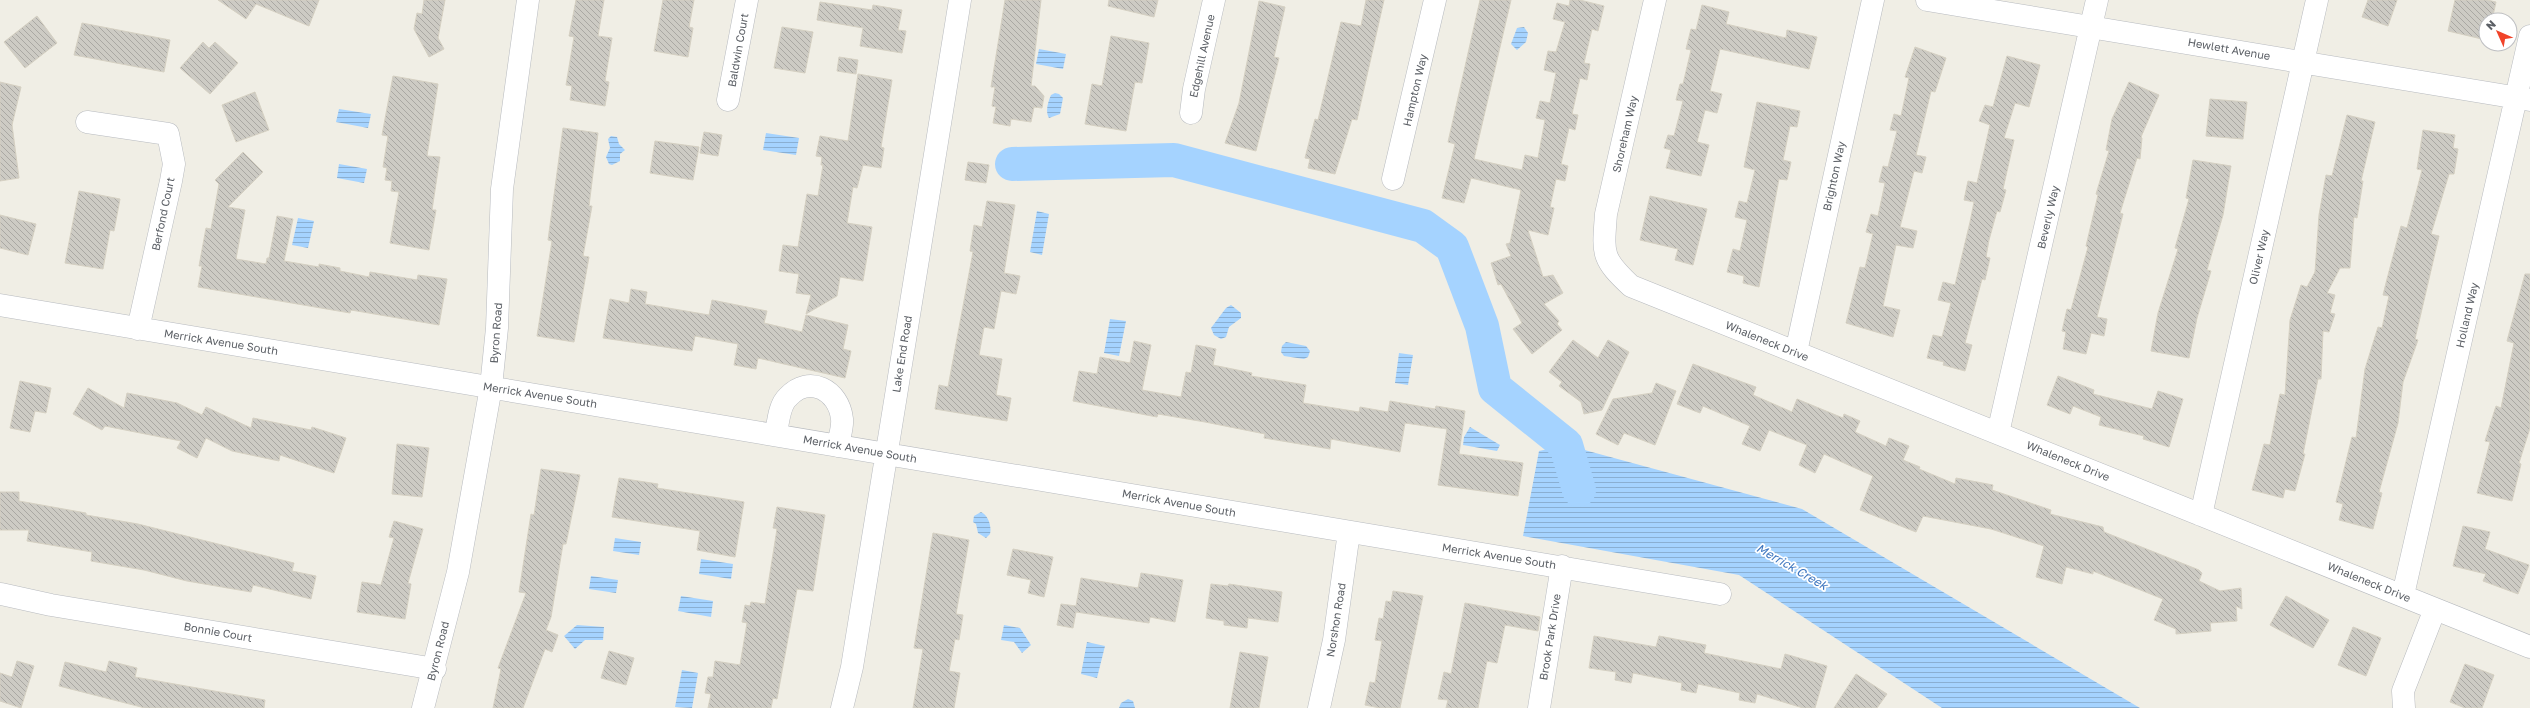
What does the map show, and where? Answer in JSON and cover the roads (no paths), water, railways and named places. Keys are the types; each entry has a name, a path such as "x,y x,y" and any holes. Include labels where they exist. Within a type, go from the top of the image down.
{"street":[{"name":"Byron Road","path":"423,708 435,669 458,572 491,387 497,328 502,189 528,0"},
{"name":"Baldwin Court","path":"728,100 733,83 747,0"},
{"name":"Lake End Road","path":"842,708 852,667 960,0"},
{"name":"Edgehill Avenue","path":"1191,113 1194,89 1214,0"},
{"name":"Hampton Way","path":"1393,179 1435,0"},
{"name":"Shoreham Way","path":"1611,268 1604,246 1606,214 1655,0"},
{"name":"Brighton Way","path":"1796,352 1873,0"},
{"name":"Hewlett Avenue","path":"1927,0 2523,98"},
{"name":"Beverly Way","path":"1998,433 2097,0"},
{"name":"Oliver Way","path":"2201,515 2317,0"},
{"name":"Holland Way","path":"2403,595 2523,98 2530,36"},
{"name":"Berfond Court","path":"86,122 168,134 174,164 172,181 138,329"},
{"name":"Whaleneck Drive","path":"1611,268 1631,286 2530,647"},
{"name":"Merrick Avenue South","path":"0,305 776,434 838,446 1348,532 1562,566 1720,594"},
{"path":"776,434 778,422 787,397 799,388 812,385 827,390 837,401 842,419 838,446"},
{"name":"Norshon Road","path":"1319,708 1334,640 1348,532"},
{"name":"Brook Park Drive","path":"1539,708 1562,566"},
{"name":"Bonnie Court","path":"1,594 51,605 435,669"},
{"path":"2404,708 2403,692 2435,609"}],"water":[{"path":"1524,27 1528,33 1526,42 1517,50 1511,44 1517,28"},
{"path":"1039,49 1066,54 1063,69 1036,64"},
{"path":"1055,93 1059,94 1063,98 1060,114 1049,118 1047,112 1048,104 1051,95"},
{"path":"339,109 371,114 368,128 336,122"},
{"path":"766,133 799,138 796,155 763,150"},
{"path":"611,136 617,137 619,144 625,150 620,154 620,161 612,165 609,164 606,157 610,148 608,139"},
{"path":"339,164 367,169 364,183 337,178"},
{"path":"1037,211 1049,214 1042,255 1030,252"},
{"path":"298,218 314,221 308,248 292,245"},
{"path":"1231,305 1241,313 1241,318 1229,327 1226,337 1221,339 1214,335 1211,328 1226,308"},
{"path":"1110,319 1126,321 1119,356 1104,353"},
{"path":"1286,342 1306,346 1310,351 1308,357 1304,359 1284,356 1281,352 1282,346"},
{"path":"1399,353 1413,355 1408,385 1395,383"},
{"path":"1470,427 1500,445 1497,451 1463,445 1464,437"},
{"name":"Merrick Creek","path":"1566,445 1802,509 2140,708 1942,708 1739,575 1523,536 1539,451"},
{"path":"981,512 986,516 990,524 990,534 986,538 978,533 976,524 973,522 974,516"},
{"path":"615,538 641,542 639,555 613,551"},
{"path":"701,559 733,564 731,579 699,574"},
{"path":"591,576 618,580 616,593 589,589"},
{"path":"681,596 713,601 711,617 678,611"},
{"path":"577,625 604,627 603,640 585,640 575,649 564,636"},
{"path":"1004,625 1020,628 1031,645 1022,653 1014,642 1001,640"},
{"path":"1087,642 1105,646 1097,678 1081,674"},
{"path":"682,670 698,673 692,708 675,707"},
{"path":"1128,699 1133,701 1135,708 1119,708 1121,703"}],"waterway":[{"path":"1012,164 1174,160 1423,226 1452,247 1482,326 1495,388 1566,445 1579,490"}]}
